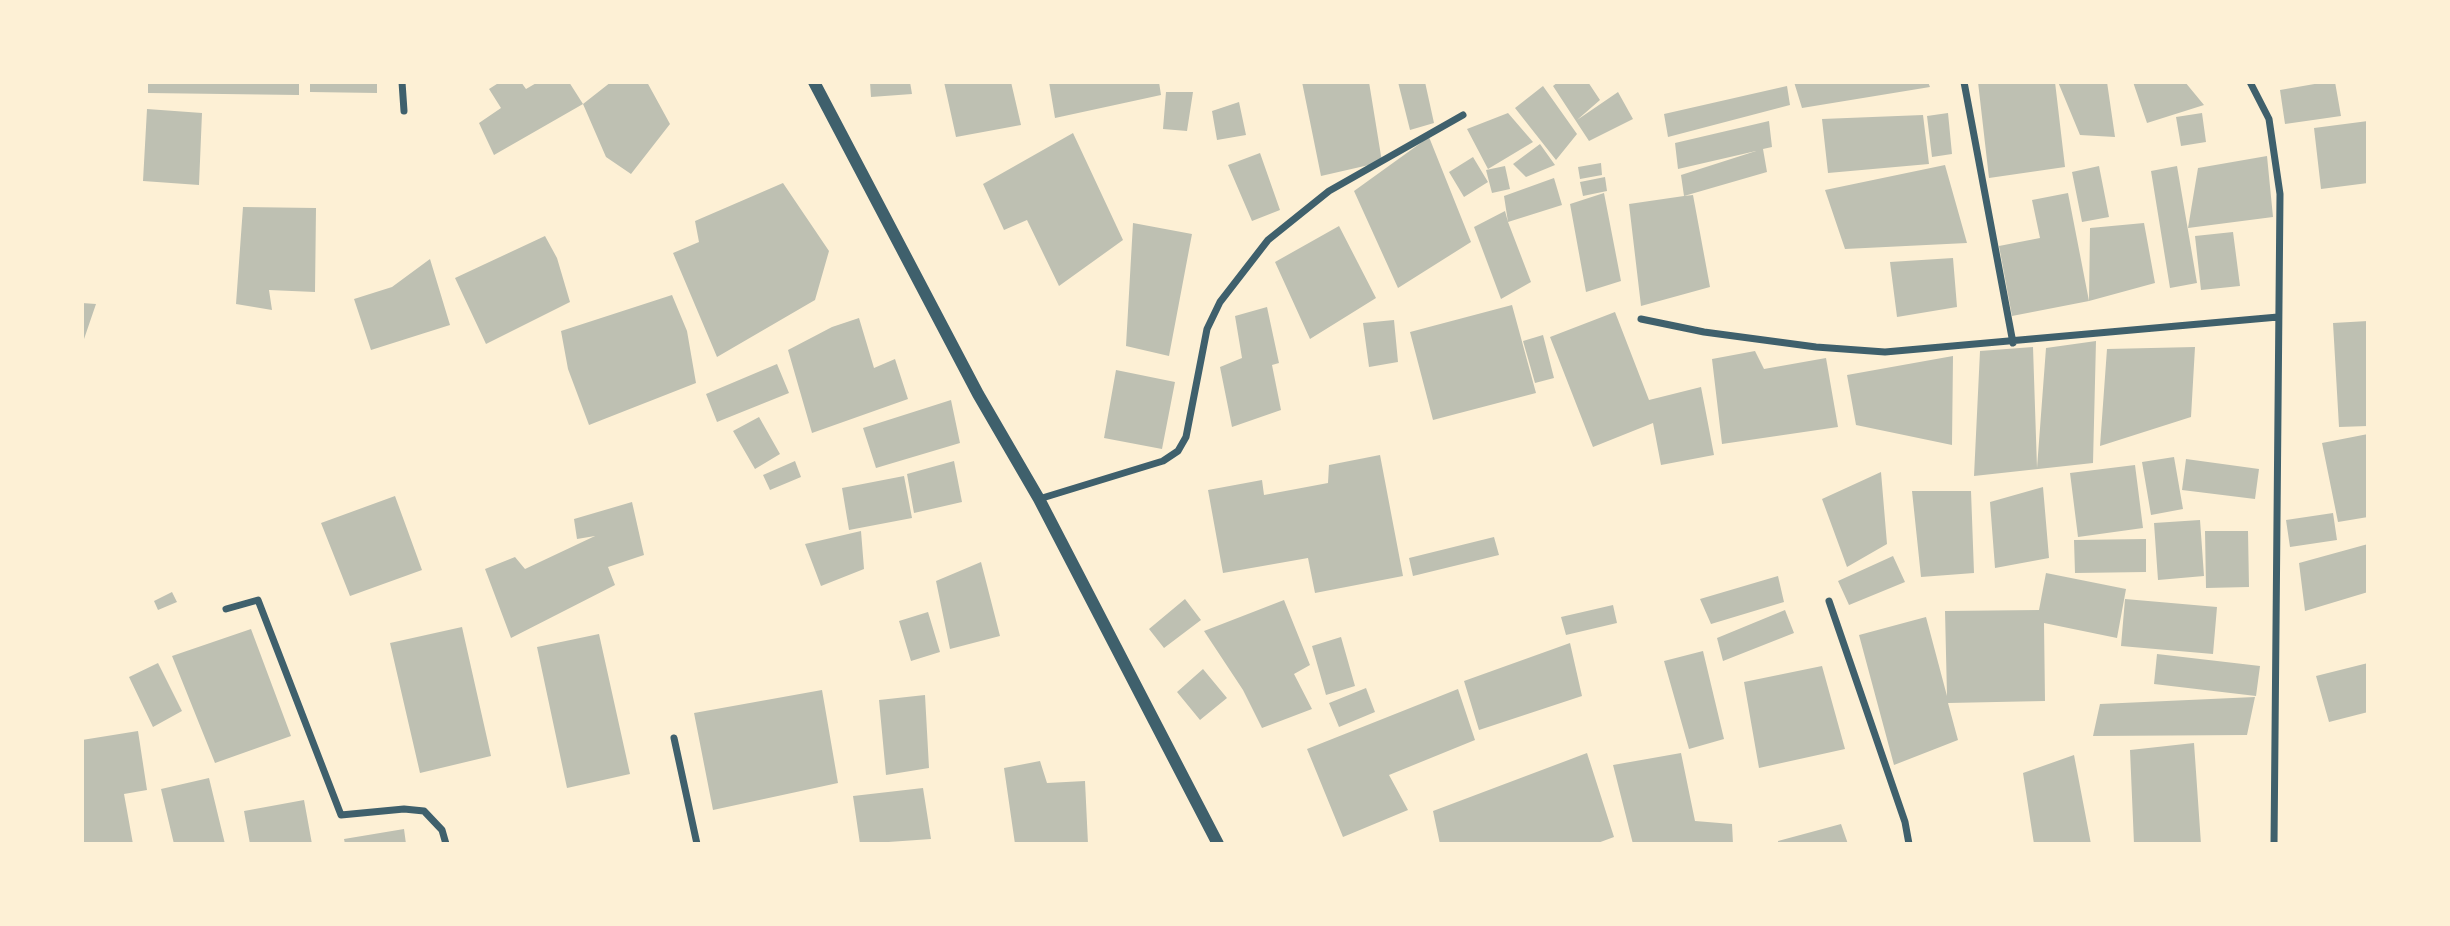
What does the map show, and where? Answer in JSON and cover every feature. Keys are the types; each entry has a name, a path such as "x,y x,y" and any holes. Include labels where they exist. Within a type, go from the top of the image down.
{"street":[{"path":"402,82 404,111"},
{"path":"814,82 978,394 1040,499 1218,844"},
{"path":"1964,82 2012,342"},
{"path":"2250,82 2269,119 2276,147 2280,194 2274,844"},
{"path":"1040,499 1163,461 1178,451 1186,437 1207,329 1220,302 1268,240 1329,191 1463,115"},
{"path":"1641,319 1704,332 1871,351 2012,342 2278,317"},
{"path":"226,609 258,600 341,815 424,811 442,830 446,844"},
{"path":"1829,601 1905,822 1909,844"},
{"path":"674,738 697,844"}],"building":[{"path":"148,82 299,82 299,95 148,93"},
{"path":"310,82 377,82 377,93 310,92"},
{"path":"500,82 521,82 526,89 538,82 569,82 583,104 494,155 479,123 501,108 489,89"},
{"path":"611,82 647,82 670,124 631,174 606,157 583,104"},
{"path":"870,82 910,82 912,94 871,97"},
{"path":"944,82 1011,82 1021,125 956,137"},
{"path":"1049,82 1159,82 1161,95 1055,118"},
{"path":"1302,82 1369,82 1382,162 1321,176"},
{"path":"1398,82 1425,82 1434,123 1410,130"},
{"path":"1558,82 1588,82 1600,100 1577,120 1618,92 1633,119 1589,141 1553,86"},
{"path":"1794,82 1928,82 1930,87 1802,108"},
{"path":"1978,82 2055,82 2065,167 1989,178"},
{"path":"2058,82 2107,82 2115,137 2080,135"},
{"path":"2133,82 2185,82 2204,105 2147,123"},
{"path":"2335,82 2341,116 2285,124 2280,90"},
{"path":"1543,86 1577,134 1556,160 1515,108"},
{"path":"1787,86 1790,105 1668,137 1664,114"},
{"path":"1166,92 1193,92 1187,131 1163,129"},
{"path":"1239,102 1246,135 1217,140 1212,111"},
{"path":"147,109 202,113 199,185 143,181"},
{"path":"1508,113 1533,142 1488,169 1467,129"},
{"path":"1948,113 1952,154 1932,157 1927,116"},
{"path":"2202,113 2206,142 2181,146 2176,117"},
{"path":"1923,115 1929,164 1828,173 1822,119"},
{"path":"1769,121 1772,147 1763,149 1767,172 1684,196 1681,175 1756,151 1678,169 1675,143"},
{"path":"2368,121 2368,183 2321,189 2314,128"},
{"path":"1073,133 1123,240 1059,286 1027,220 1004,230 983,184"},
{"path":"1429,137 1471,242 1398,288 1354,191"},
{"path":"1540,144 1555,165 1526,177 1513,164"},
{"path":"1260,153 1280,210 1252,221 1228,165"},
{"path":"2267,156 2273,217 2188,228 2198,168"},
{"path":"1473,157 1488,182 1464,197 1449,172"},
{"path":"1601,163 1602,175 1580,179 1578,167"},
{"path":"1945,165 1967,243 1845,249 1825,190"},
{"path":"1505,166 1510,189 1492,193 1486,170"},
{"path":"2099,166 2109,217 2082,222 2072,172"},
{"path":"2177,166 2197,283 2170,288 2151,171"},
{"path":"1605,177 1607,191 1583,196 1580,182"},
{"path":"1554,178 1562,205 1508,222 1504,196"},
{"path":"783,183 829,251 815,300 717,357 673,253 699,242 695,221"},
{"path":"1604,193 1621,281 1586,292 1570,204"},
{"path":"2068,193 2089,301 2012,316 1999,246 2040,238 2032,200"},
{"path":"1693,195 1710,287 1641,306 1629,204"},
{"path":"243,207 316,208 315,292 269,290 272,310 236,304"},
{"path":"1505,211 1531,282 1501,299 1474,227"},
{"path":"1133,223 1192,234 1169,356 1126,346"},
{"path":"2144,223 2155,283 2089,301 2090,228"},
{"path":"1339,226 1376,298 1310,339 1275,262"},
{"path":"2233,232 2240,286 2201,290 2195,236"},
{"path":"545,236 557,258 570,302 486,344 455,278"},
{"path":"1953,258 1957,307 1897,317 1890,262"},
{"path":"430,259 450,325 371,350 354,299 392,287"},
{"path":"672,295 687,331 696,383 589,425 568,369 561,331"},
{"path":"82,303 96,304 83,342 82,342"},
{"path":"1512,305 1536,393 1433,420 1410,332"},
{"path":"1267,307 1279,363 1272,365 1281,410 1232,427 1220,367 1242,358 1235,316"},
{"path":"1615,312 1649,400 1701,387 1714,455 1661,465 1653,423 1593,447 1550,337"},
{"path":"859,318 874,368 895,359 908,399 812,433 788,350 832,327"},
{"path":"1394,320 1398,362 1369,367 1363,323"},
{"path":"2368,321 2368,426 2339,427 2333,323"},
{"path":"1543,335 1554,378 1535,383 1523,341"},
{"path":"2096,341 2093,463 1974,476 1980,351 2033,347 2037,468 2046,348"},
{"path":"2195,347 2191,417 2100,446 2107,349"},
{"path":"1755,351 1764,369 1826,358 1838,427 1722,444 1712,359"},
{"path":"1953,356 1952,445 1856,425 1847,375"},
{"path":"777,364 789,393 717,422 706,394"},
{"path":"1116,370 1175,382 1162,449 1104,438"},
{"path":"951,400 960,443 876,468 863,428"},
{"path":"759,417 780,454 755,469 733,431"},
{"path":"2368,434 2368,517 2338,522 2322,443"},
{"path":"1380,455 1403,576 1315,593 1308,558 1223,573 1208,490 1262,480 1264,495 1328,483 1329,465"},
{"path":"2174,457 2183,509 2151,515 2142,462"},
{"path":"2186,459 2259,469 2255,499 2182,490"},
{"path":"795,461 801,477 770,490 763,475"},
{"path":"954,461 962,502 914,513 907,474"},
{"path":"2135,465 2143,528 2078,537 2070,473"},
{"path":"1881,472 1887,544 1847,567 1822,499"},
{"path":"904,476 912,518 849,530 842,488"},
{"path":"2043,487 2049,558 1995,568 1990,502"},
{"path":"1912,491 1971,491 1974,573 1921,577"},
{"path":"395,496 422,570 350,596 321,523"},
{"path":"632,502 644,555 608,567 615,585 511,638 485,569 515,557 525,569 595,536 577,539 574,519"},
{"path":"2333,513 2337,540 2290,547 2286,520"},
{"path":"2200,520 2204,576 2158,580 2154,523"},
{"path":"861,531 864,569 821,586 805,544"},
{"path":"2205,531 2248,531 2249,587 2206,588"},
{"path":"1494,537 1499,555 1413,576 1409,558"},
{"path":"2146,539 2146,572 2075,573 2074,540"},
{"path":"2368,544 2368,592 2305,611 2299,563"},
{"path":"1893,556 1905,582 1849,605 1838,581"},
{"path":"981,562 1000,636 950,649 936,581"},
{"path":"2046,573 2126,589 2117,638 2044,623 2045,701 1948,703 1958,740 1894,765 1859,635 1926,617 1947,696 1945,611 2039,610"},
{"path":"1778,576 1784,602 1711,624 1700,599"},
{"path":"172,592 177,602 158,610 154,601"},
{"path":"1185,599 1201,620 1164,648 1149,629"},
{"path":"2125,599 2217,607 2213,654 2121,646"},
{"path":"1284,600 1310,665 1294,674 1312,709 1262,728 1243,690 1204,631"},
{"path":"1613,605 1617,623 1566,635 1561,617"},
{"path":"1785,610 1794,633 1723,661 1717,638"},
{"path":"928,612 940,652 911,661 899,621"},
{"path":"462,627 491,756 420,773 390,643"},
{"path":"251,629 291,736 215,763 172,656"},
{"path":"599,634 630,774 567,788 537,647"},
{"path":"1341,637 1355,686 1326,695 1312,646"},
{"path":"1570,643 1582,696 1479,730 1464,681"},
{"path":"1703,651 1724,739 1689,749 1664,661"},
{"path":"2157,654 2260,666 2256,696 2154,684"},
{"path":"158,663 182,711 153,727 129,677"},
{"path":"2368,663 2368,712 2329,722 2316,676"},
{"path":"1822,666 1845,749 1759,768 1744,682"},
{"path":"1203,669 1227,698 1200,720 1177,692"},
{"path":"1366,688 1375,712 1339,727 1329,703"},
{"path":"1458,689 1475,740 1389,775 1408,810 1343,837 1307,749"},
{"path":"822,690 838,783 713,810 694,713"},
{"path":"925,695 929,768 886,775 879,700"},
{"path":"2255,697 2247,735 2093,736 2100,704"},
{"path":"138,731 147,790 124,794 133,844 82,844 82,740"},
{"path":"2194,743 2201,844 2134,844 2130,750"},
{"path":"1587,753 1614,837 1595,844 1440,844 1433,811"},
{"path":"1681,753 1695,821 1732,824 1733,844 1633,844 1613,765"},
{"path":"2074,755 2091,844 2034,844 2023,773"},
{"path":"1040,761 1047,783 1085,781 1088,844 1015,844 1004,768"},
{"path":"209,778 225,844 174,844 161,789"},
{"path":"923,788 931,839 860,844 853,796"},
{"path":"304,800 312,844 250,844 244,811"},
{"path":"1841,824 1848,844 1778,844 1778,841"},
{"path":"404,829 406,844 345,844 344,839"}]}
